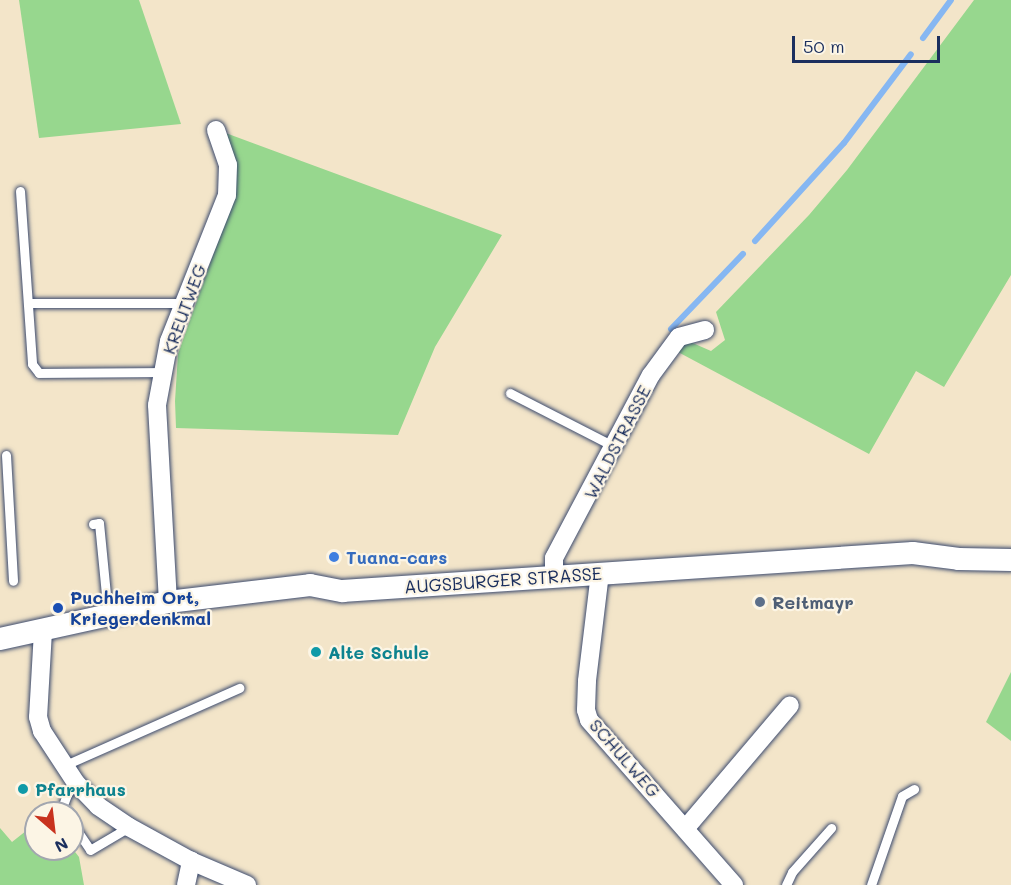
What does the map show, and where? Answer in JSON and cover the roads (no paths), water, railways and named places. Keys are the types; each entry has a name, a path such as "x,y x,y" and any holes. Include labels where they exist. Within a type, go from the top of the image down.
{"street":[{"name":"KREUTWEG","path":"168,602 157,405 169,341 227,195 228,165 216,130"},
{"name":"WALDSTRASSE","path":"554,577 554,558 667,351 685,333 705,330"},
{"name":"AUGSBURGER STRASSE","path":"0,639 168,602 310,585 342,591 913,553 959,559 1011,560"},
{"name":"SCHULWEG","path":"600,573 587,681 586,710 589,720 734,885"},
{"path":"43,631 36,706 38,717 42,731 76,783 98,806 129,827 191,861 247,885"},
{"path":"685,829 790,705"},
{"path":"186,885 191,861"}],"lane":[{"path":"20,190 30,303 32,364 39,373 163,372"},
{"path":"30,303 184,303"},
{"path":"510,393 614,446"},
{"path":"6,455 15,529 13,581"},
{"path":"93,524 99,523 100,575 108,614"},
{"path":"63,765 238,688"},
{"path":"64,801 76,783"},
{"path":"871,885 902,796 914,789"},
{"path":"84,841 90,850 129,827"},
{"path":"786,885 792,872 831,828"}],"waterway":[{"path":"923,38 951,0"},
{"path":"755,241 844,143 911,54"},
{"path":"671,329 743,254"}],"place":[{"name":"Tuana-cars","path":"334,557"},
{"name":"Reitmayr","path":"760,602"},
{"name":"Puchheim Ort, Kriegerdenkmal","path":"58,608"},
{"name":"Alte Schule","path":"316,652"},
{"name":"Pfarrhaus","path":"23,789"}]}
